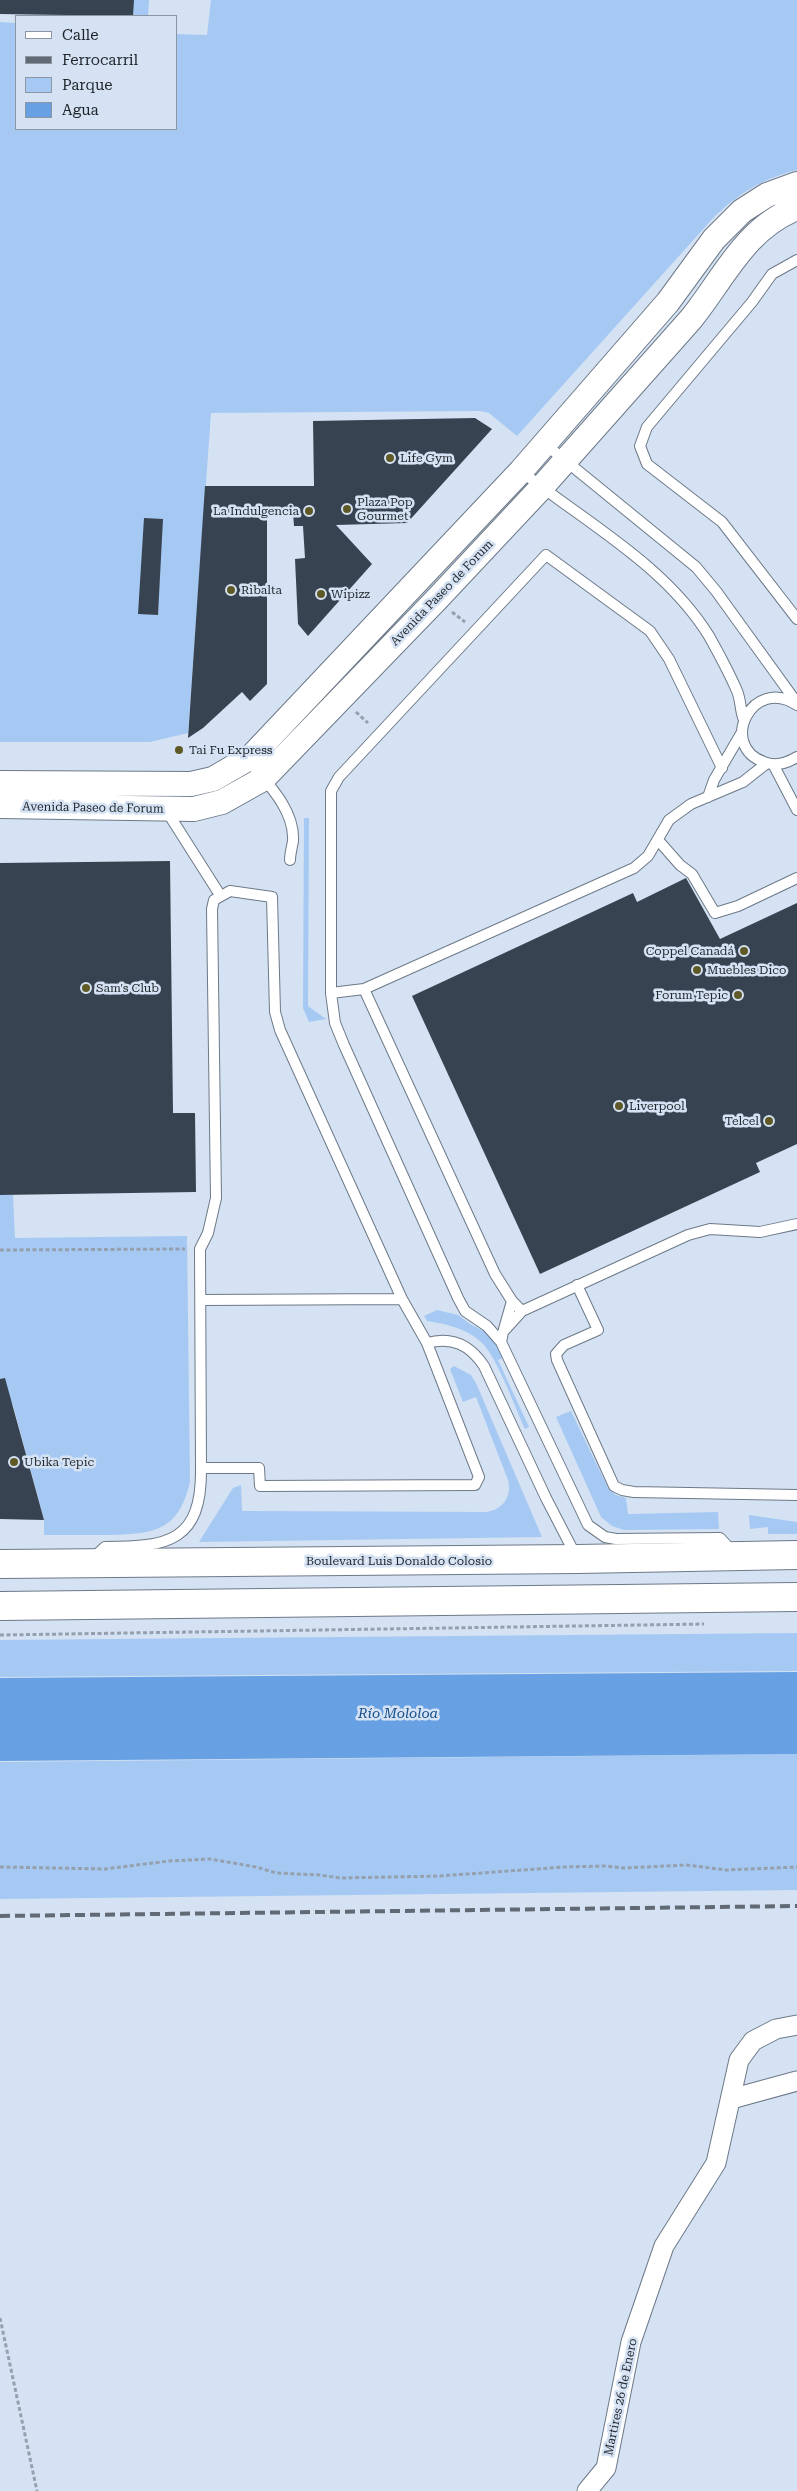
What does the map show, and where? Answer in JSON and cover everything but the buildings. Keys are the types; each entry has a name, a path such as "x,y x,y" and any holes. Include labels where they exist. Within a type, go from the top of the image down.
{"main road":[{"name":"Boulevard Luis Donaldo Colosio","path":"0,1564 578,1559 797,1555"},
{"path":"263,1602 288,1589 551,1587 559,1585 573,1575 578,1559"},
{"path":"610,1600 601,1598 595,1589 598,1578 605,1573 797,1569"},
{"path":"0,1606 797,1597"}],"street":[{"name":"Avenida Paseo de Forum","path":"0,806 159,797 191,784 213,779 247,759 521,471 668,302 714,239 742,211 767,195 797,184"},
{"name":"Avenida Paseo de Forum","path":"0,782 159,797 194,809 222,802 264,779 541,488 691,320 740,250 763,226 797,208"},
{"name":"Martires 26 de Enero","path":"587,2491 606,2468 631,2342 664,2246 716,2163 739,2060 753,2041 776,2029 797,2025"},
{"path":"731,2099 797,2081"}],"lane":[{"path":"797,260 772,274 752,302 647,427 640,446 643,459 655,473 722,522 797,619"},
{"path":"544,443 696,568 716,591 797,704"},
{"path":"521,471 541,488 650,567 673,589 708,635 737,690 744,720 742,732 714,780 708,797"},
{"path":"722,768 669,659 650,631 546,555 339,777 331,791 331,993 335,1023 344,1046 458,1298 465,1311 502,1337 582,1517 596,1532 616,1539 720,1538 736,1556"},
{"path":"744,720 755,705 766,699 784,699 797,704"},
{"path":"742,732 748,749 756,758 770,764 797,810"},
{"path":"331,993 364,989 634,868 648,856 669,820 691,804 743,782 770,764 791,761 797,757"},
{"path":"247,759 280,799 290,819 293,840 290,860"},
{"path":"159,797 220,895"},
{"path":"658,840 680,866 692,874 715,913 738,906 797,878"},
{"path":"88,1563 105,1547 144,1547 162,1544 178,1536 190,1523 198,1507 202,1490 200,1249 208,1233 216,1198 212,909 214,900 230,891 272,896 275,1012 280,1030 402,1299 427,1343 480,1477 476,1485 260,1486 259,1468 202,1468"},
{"path":"364,989 495,1274 522,1312"},
{"path":"502,1337 522,1312 577,1284 688,1235 710,1228 760,1232 797,1224"},
{"path":"577,1284 598,1330 564,1345 556,1354 557,1360 614,1486 622,1490 634,1492 797,1495"},
{"path":"201,1300 402,1299"},
{"path":"502,1337 512,1300"},
{"path":"427,1343 451,1341 465,1346 476,1354 578,1559"}],"path":[{"path":"437,599 475,631"},
{"path":"342,698 380,734"},
{"path":"0,1250 200,1249"},
{"path":"0,1635 708,1624"},
{"path":"0,1867 104,1869 169,1861 210,1860 256,1867 276,1873 340,1878 440,1876 564,1866 624,1868 687,1865 726,1870 797,1867"},
{"path":"0,2318 37,2491"}],"green space":[{"path":"0,0 149,0 148,15 0,14"},
{"path":"211,0 797,0 797,170 753,187 715,216 517,436 489,413 480,411 211,413 188,733 150,742 0,742 0,22 15,23 15,130 178,130 178,34 207,35"},
{"path":"304,818 309,818 308,1006 326,1019 309,1022 303,1008"},
{"path":"0,1195 13,1195 15,1238 187,1236 190,1482 185,1499 178,1512 161,1527 150,1531 122,1535 44,1535 44,1520 13,1405 0,1398"},
{"path":"437,1310 458,1315 491,1335 503,1358 498,1360 529,1427 525,1429 499,1370 487,1349 469,1333 448,1325 427,1321 424,1316"},
{"path":"454,1366 471,1375 476,1383 542,1537 199,1542 233,1488 241,1485 242,1511 487,1512 498,1508 505,1501 509,1492 508,1480 476,1397 463,1402 450,1369"},
{"path":"571,1411 608,1488 616,1495 626,1498 628,1514 718,1512 719,1529 624,1530 612,1526 601,1517 556,1417"},
{"path":"749,1515 797,1522 797,1534 768,1534 768,1527 750,1529"},
{"path":"797,1633 797,1671 0,1677 0,1640"},
{"path":"797,1754 797,1890 0,1899 0,1762"}],"water":[{"name":"Río Mololoa","path":"797,1672 797,1754 0,1761 0,1678"}],"railway":[{"path":"0,1916 797,1906"}],"place":[{"name":"Life Gym","path":"390,458"},
{"name":"Plaza Pop Gourmet","path":"347,509"},
{"name":"La Indulgencia","path":"309,511"},
{"name":"Ribalta","path":"231,590"},
{"name":"Wipizz","path":"321,594"},
{"name":"Tai Fu Express","path":"179,750"},
{"name":"Coppel Canadá","path":"744,951"},
{"name":"Muebles Dico","path":"697,970"},
{"name":"Sam's Club","path":"86,988"},
{"name":"Forum Tepic","path":"738,995"},
{"name":"Liverpool","path":"619,1106"},
{"name":"Telcel","path":"769,1121"},
{"name":"Ubika Tepic","path":"14,1462"}]}
